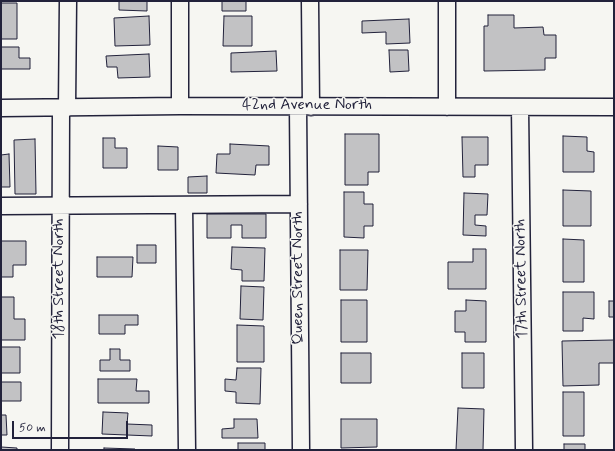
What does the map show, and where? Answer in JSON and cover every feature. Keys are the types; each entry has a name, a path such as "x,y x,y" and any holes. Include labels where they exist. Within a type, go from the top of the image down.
{"street":[{"name":"18th Street North","path":"60,450 60,206 68,1"},
{"path":"180,1 180,106"},
{"name":"Queen Street North","path":"301,450 299,204 310,1"},
{"path":"447,1 447,107"},
{"name":"42nd Avenue North","path":"1,108 180,106 614,107"},
{"name":"17th Street North","path":"520,107 524,450"},
{"path":"1,206 299,204"},
{"path":"184,205 187,450"}],"building":[{"path":"119,1 147,1 147,11 119,10"},
{"path":"222,1 246,1 246,11 222,11"},
{"path":"1,3 17,3 17,39 1,39"},
{"path":"488,15 514,15 514,28 543,27 544,35 556,35 556,58 545,58 545,70 484,71 484,26 488,26"},
{"path":"149,16 150,45 115,46 114,18"},
{"path":"224,16 252,16 252,46 223,46"},
{"path":"409,19 410,43 386,44 386,32 362,33 362,21"},
{"path":"1,47 19,47 19,58 30,58 30,69 1,69"},
{"path":"389,50 408,50 409,71 390,72"},
{"path":"276,51 277,71 231,72 231,53"},
{"path":"149,54 150,77 118,78 117,67 107,67 106,56"},
{"path":"345,134 379,134 379,172 368,172 368,185 345,185"},
{"path":"563,136 587,137 587,151 594,152 594,172 563,172"},
{"path":"462,137 488,137 488,165 475,165 475,177 463,177"},
{"path":"103,138 115,138 115,148 127,148 127,168 103,168"},
{"path":"35,139 36,194 15,194 14,140"},
{"path":"230,144 269,146 269,165 256,165 255,175 216,173 217,154 230,154"},
{"path":"158,146 178,147 178,170 158,170"},
{"path":"9,154 10,187 1,187 1,155"},
{"path":"207,176 207,193 188,193 188,177"},
{"path":"563,190 591,191 591,226 563,226"},
{"path":"344,192 364,192 364,204 373,204 373,226 364,226 364,238 344,237"},
{"path":"464,193 488,194 487,215 475,215 475,225 486,226 486,236 463,235"},
{"path":"207,214 266,214 266,238 242,238 242,225 231,225 231,238 207,238"},
{"path":"563,239 584,240 584,282 563,282"},
{"path":"1,241 26,241 26,265 13,265 13,277 1,277"},
{"path":"137,245 156,245 156,263 137,263"},
{"path":"232,247 265,248 264,281 242,281 242,270 231,269"},
{"path":"473,249 486,249 486,289 448,289 448,262 473,262"},
{"path":"340,250 368,250 367,290 340,290"},
{"path":"97,257 133,257 132,277 97,277"},
{"path":"241,286 264,287 263,320 240,319"},
{"path":"563,292 594,292 594,319 583,318 583,331 563,331"},
{"path":"1,297 14,297 14,319 25,319 25,340 1,340"},
{"path":"341,300 367,300 367,342 341,342"},
{"path":"466,300 486,301 486,342 465,342 465,332 455,332 455,311 466,311"},
{"path":"609,301 614,301 614,317 609,317"},
{"path":"99,315 138,315 138,325 125,325 125,334 99,334"},
{"path":"237,325 264,326 264,362 237,362"},
{"path":"614,340 614,363 599,363 599,385 563,386 562,341"},
{"path":"1,347 20,347 20,373 1,373"},
{"path":"110,349 120,349 120,360 130,360 130,371 100,371 100,360 110,360"},
{"path":"341,353 371,353 371,383 341,383"},
{"path":"462,353 484,353 484,388 462,388"},
{"path":"237,368 261,368 260,404 236,403 236,392 225,391 225,379 236,380"},
{"path":"98,379 137,379 136,391 149,391 149,403 98,403"},
{"path":"1,382 21,382 21,401 1,401"},
{"path":"563,392 584,392 584,436 563,436"},
{"path":"458,408 484,409 483,450 456,450"},
{"path":"103,412 128,413 127,424 152,425 152,436 102,434"},
{"path":"1,415 6,415 7,435 1,435"},
{"path":"234,419 257,419 258,438 222,438 222,429 234,428"},
{"path":"341,419 377,419 377,447 341,448"},
{"path":"238,443 265,443 265,450 238,450"},
{"path":"564,444 585,444 585,450 564,450"},
{"path":"1,447 17,448 17,450 1,450"},
{"path":"104,448 135,449 135,450 104,450"}]}
